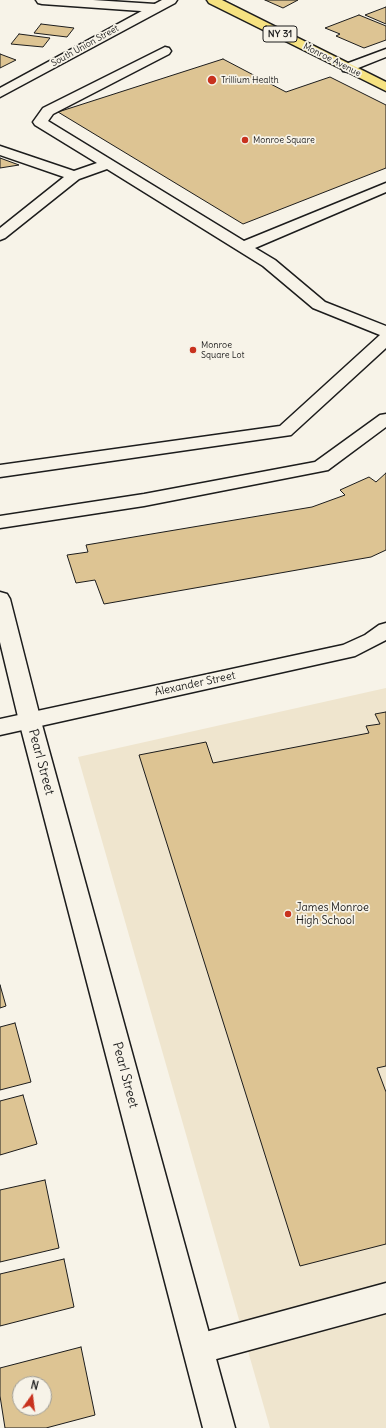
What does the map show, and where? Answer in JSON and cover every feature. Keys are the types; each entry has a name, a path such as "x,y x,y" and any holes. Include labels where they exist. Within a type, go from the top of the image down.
{"main road":[{"name":"Monroe Avenue","path":"213,0 386,87"}],"street":[{"path":"42,0 156,8"},
{"name":"South Union Street","path":"0,93 171,0"},
{"path":"0,471 285,431 384,341 319,305 269,263 40,122 48,111 165,51"},
{"path":"348,68 386,53"},
{"path":"0,150 74,176"},
{"path":"0,234 74,176 108,164"},
{"path":"243,247 386,187"},
{"path":"0,522 144,500 321,466 386,419"},
{"name":"Pearl Street","path":"0,599 30,721 220,1428"},
{"name":"Alexander Street","path":"0,727 348,651 372,640 386,630"},
{"path":"198,1349 386,1298"}],"shaded area":[{"path":"386,688 386,1428 270,1428 78,757"}],"building":[{"path":"265,0 298,0 283,8"},
{"path":"386,7 386,24 365,15"},
{"path":"359,15 386,26 386,40 364,48 336,36 340,34 325,28"},
{"path":"41,24 74,28 67,37 34,33"},
{"path":"19,34 50,38 43,47 11,44"},
{"path":"0,54 16,60 0,68"},
{"name":"Monroe Square","path":"223,59 286,92 330,77 386,105 386,168 243,224 58,112"},
{"path":"0,158 19,165 0,168"},
{"path":"386,473 386,550 371,557 104,604 95,580 76,583 67,555 88,552 86,545 312,507 345,495 340,490 369,477 376,482"},
{"name":"James Monroe High School","path":"386,712 386,1066 377,1068 386,1092 386,1244 300,1266 139,755 206,742 213,763 369,733 366,726 380,724 375,714"},
{"path":"0,985 6,1006 0,1008"},
{"path":"15,1023 31,1082 0,1090 0,1027"},
{"path":"23,1095 37,1144 0,1155 0,1101"},
{"path":"45,1180 59,1248 0,1262 0,1190"},
{"path":"64,1259 74,1307 0,1326 0,1274"},
{"path":"81,1347 95,1415 46,1428 5,1428 0,1396 0,1368"}],"place":[{"name":"Trillium Health","path":"212,80"},
{"name":"Monroe Square","path":"245,140"},
{"name":"Monroe Square Lot","path":"193,350"},
{"name":"James Monroe High School","path":"288,914"}]}
